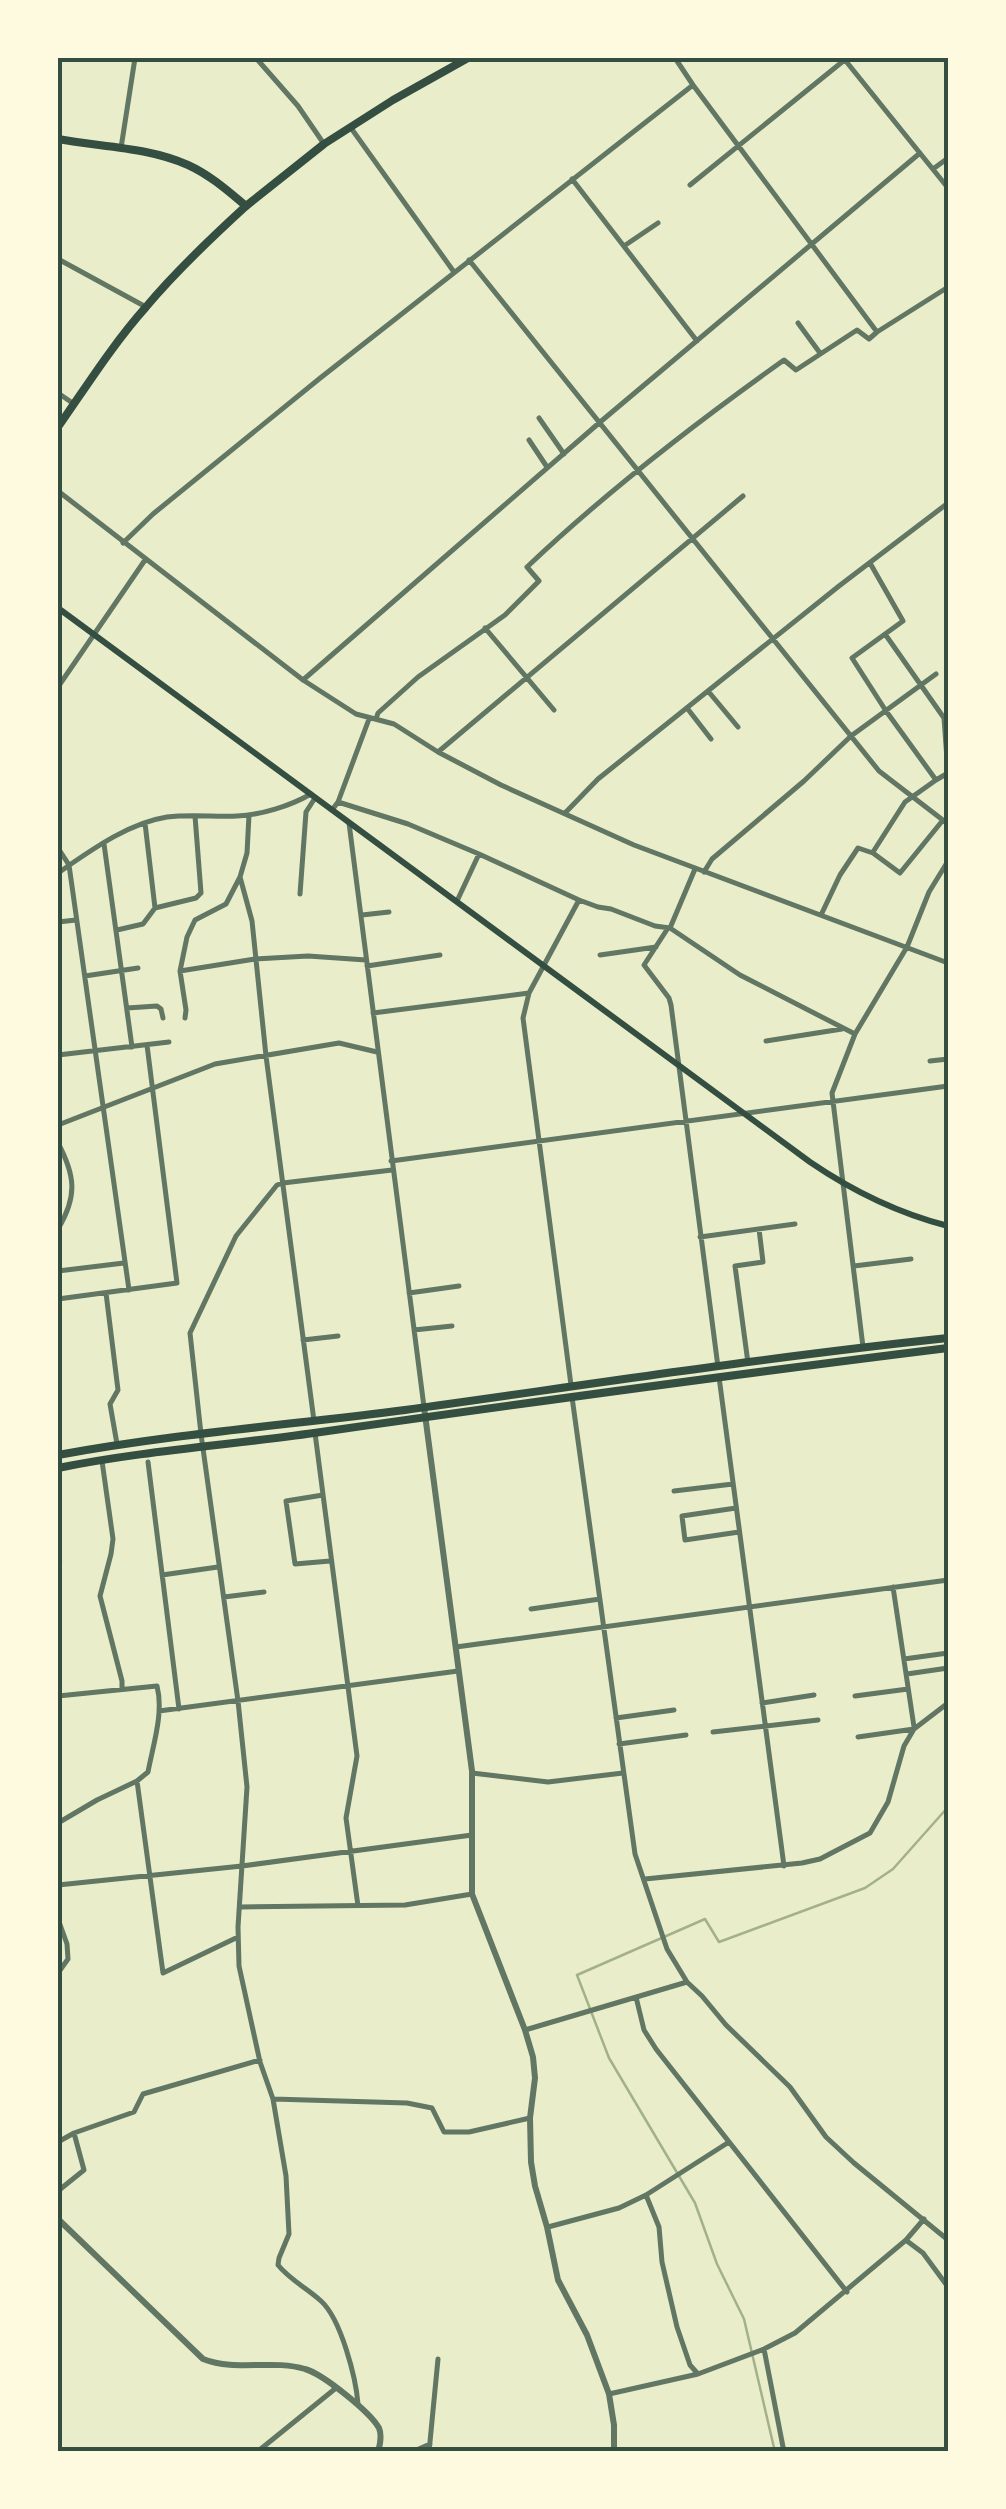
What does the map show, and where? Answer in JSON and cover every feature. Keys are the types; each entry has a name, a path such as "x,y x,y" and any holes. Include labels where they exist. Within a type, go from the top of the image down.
{"main road":[{"path":"58,427 146,307 246,206 350,126 468,58"},
{"path":"58,140 121,148 188,164 246,206"},
{"path":"58,608 845,1186 907,1214 948,1226"},
{"path":"58,1468 315,1433 571,1385 948,1338"},
{"path":"58,1455 200,1434 572,1397 948,1348"}],"street":[{"path":"121,148 134,58"},
{"path":"256,58 298,106 324,144"},
{"path":"675,58 876,332"},
{"path":"690,185 845,58 948,188"},
{"path":"123,544 153,514 693,85"},
{"path":"350,126 454,272"},
{"path":"302,680 920,153"},
{"path":"933,169 948,158"},
{"path":"572,179 697,341"},
{"path":"624,246 658,223"},
{"path":"58,258 146,307"},
{"path":"469,260 879,771 946,822 900,872 873,853 858,848 821,915"},
{"path":"332,810 372,719 418,677 505,615 538,581 528,567 566,530 702,418 784,360 796,370 857,330 869,338 945,289"},
{"path":"798,324 820,354"},
{"path":"58,393 74,404"},
{"path":"539,418 564,454"},
{"path":"529,440 548,468"},
{"path":"58,492 302,680 356,714 394,724 500,785 634,845 948,963"},
{"path":"438,752 743,496"},
{"path":"565,813 598,779 948,504"},
{"path":"58,687 145,560"},
{"path":"870,563 903,622 852,658 936,780"},
{"path":"485,628 554,710"},
{"path":"873,853 905,802 948,772 944,718 885,634"},
{"path":"704,872 712,859 851,736 936,674"},
{"path":"708,691 738,727"},
{"path":"687,708 711,739"},
{"path":"58,872 120,834 166,817 249,815 313,796"},
{"path":"300,894 306,812 313,796"},
{"path":"338,802 408,824 579,900 669,928 740,975 855,1034"},
{"path":"186,1018 180,971 187,937 195,920 226,904 240,877 248,853 249,815"},
{"path":"117,930 143,924 155,908 196,898 201,893 195,816"},
{"path":"350,823 472,1773 472,1894 533,2057 536,2078 530,2118 534,2186 558,2280 587,2335 609,2394 614,2452"},
{"path":"145,824 155,908"},
{"path":"104,844 132,1047"},
{"path":"58,848 68,865 129,1290"},
{"path":"456,902 479,854"},
{"path":"863,1347 832,1093 855,1034 907,947 929,892 948,861"},
{"path":"696,868 669,928 644,964 669,998 718,1366"},
{"path":"240,877 252,921 314,1422"},
{"path":"571,1385 522,1018 529,993 579,900"},
{"path":"360,916 389,912"},
{"path":"58,922 76,920"},
{"path":"600,955 656,947"},
{"path":"180,971 308,956 366,963 440,956"},
{"path":"84,976 138,968"},
{"path":"372,1013 529,993"},
{"path":"127,1008 157,1006 163,1018"},
{"path":"766,1040 844,1029"},
{"path":"58,1055 169,1042"},
{"path":"58,1125 216,1064 339,1043 377,1052"},
{"path":"58,1300 177,1283 147,1045"},
{"path":"930,1061 948,1058"},
{"path":"391,1161 948,1086"},
{"path":"58,1143 72,1178 71,1195 58,1229"},
{"path":"358,2404 357,2388 329,2309 278,2265 289,2234 289,2218 273,2099 239,1966 248,1787 190,1334 236,1236 278,1186 392,1170"},
{"path":"700,1237 794,1224"},
{"path":"748,1362 735,1266 763,1262 760,1229"},
{"path":"854,1266 911,1259"},
{"path":"58,1271 125,1263"},
{"path":"409,1293 459,1286"},
{"path":"106,1293 118,1390 110,1404 117,1444"},
{"path":"414,1330 452,1326"},
{"path":"303,1340 338,1336"},
{"path":"719,1377 784,1866"},
{"path":"572,1397 635,1854 667,1949 687,1982 790,2087 826,2137 948,2240"},
{"path":"315,1433 357,1756 346,1818 358,1906"},
{"path":"102,1459 112,1539 100,1596 122,1688"},
{"path":"148,1462 179,1709"},
{"path":"674,1491 733,1484"},
{"path":"323,1495 286,1500 290,1532 295,1564 332,1561"},
{"path":"736,1508 682,1516 684,1540 739,1532"},
{"path":"162,1574 220,1567"},
{"path":"455,1647 948,1580"},
{"path":"893,1587 914,1729"},
{"path":"224,1597 264,1592"},
{"path":"532,1609 600,1599"},
{"path":"904,1659 948,1653"},
{"path":"906,1674 948,1668"},
{"path":"160,1712 458,1671"},
{"path":"58,1696 157,1686 160,1712 148,1772 58,1823"},
{"path":"855,1696 908,1689"},
{"path":"762,1703 814,1695"},
{"path":"645,1879 820,1859 870,1832 888,1802 904,1746 914,1729 948,1703"},
{"path":"616,1718 674,1710"},
{"path":"712,1732 818,1720"},
{"path":"858,1736 914,1729"},
{"path":"620,1744 686,1735"},
{"path":"472,1773 548,1782 623,1773"},
{"path":"137,1781 163,1973 238,1937"},
{"path":"58,1886 472,1836"},
{"path":"240,1908 405,1906 472,1894"},
{"path":"58,1920 68,1959 58,1973"},
{"path":"525,2030 687,1982"},
{"path":"636,1997 644,2030 656,2049 847,2292"},
{"path":"58,2142 134,2112 143,2094 260,2060"},
{"path":"273,2099 407,2103 432,2108 444,2132 469,2132 530,2118"},
{"path":"58,2191 84,2170 74,2134"},
{"path":"547,2227 619,2208 729,2142"},
{"path":"646,2194 659,2227 662,2262 677,2326 690,2364 698,2374"},
{"path":"609,2394 698,2374 795,2334 906,2240 924,2219"},
{"path":"58,2220 204,2360 221,2366 306,2369 358,2404 379,2429 378,2452"},
{"path":"906,2240 923,2253 948,2286"},
{"path":"764,2349 784,2452"},
{"path":"412,2452 430,2448 438,2360"},
{"path":"257,2452 336,2388"}],"waterway":[{"path":"58,1529 61,1562"},
{"path":"775,2452 744,2319 717,2264 695,2203 609,2058 577,1975 705,1919 719,1942 865,1888 893,1869 948,1807"}]}
